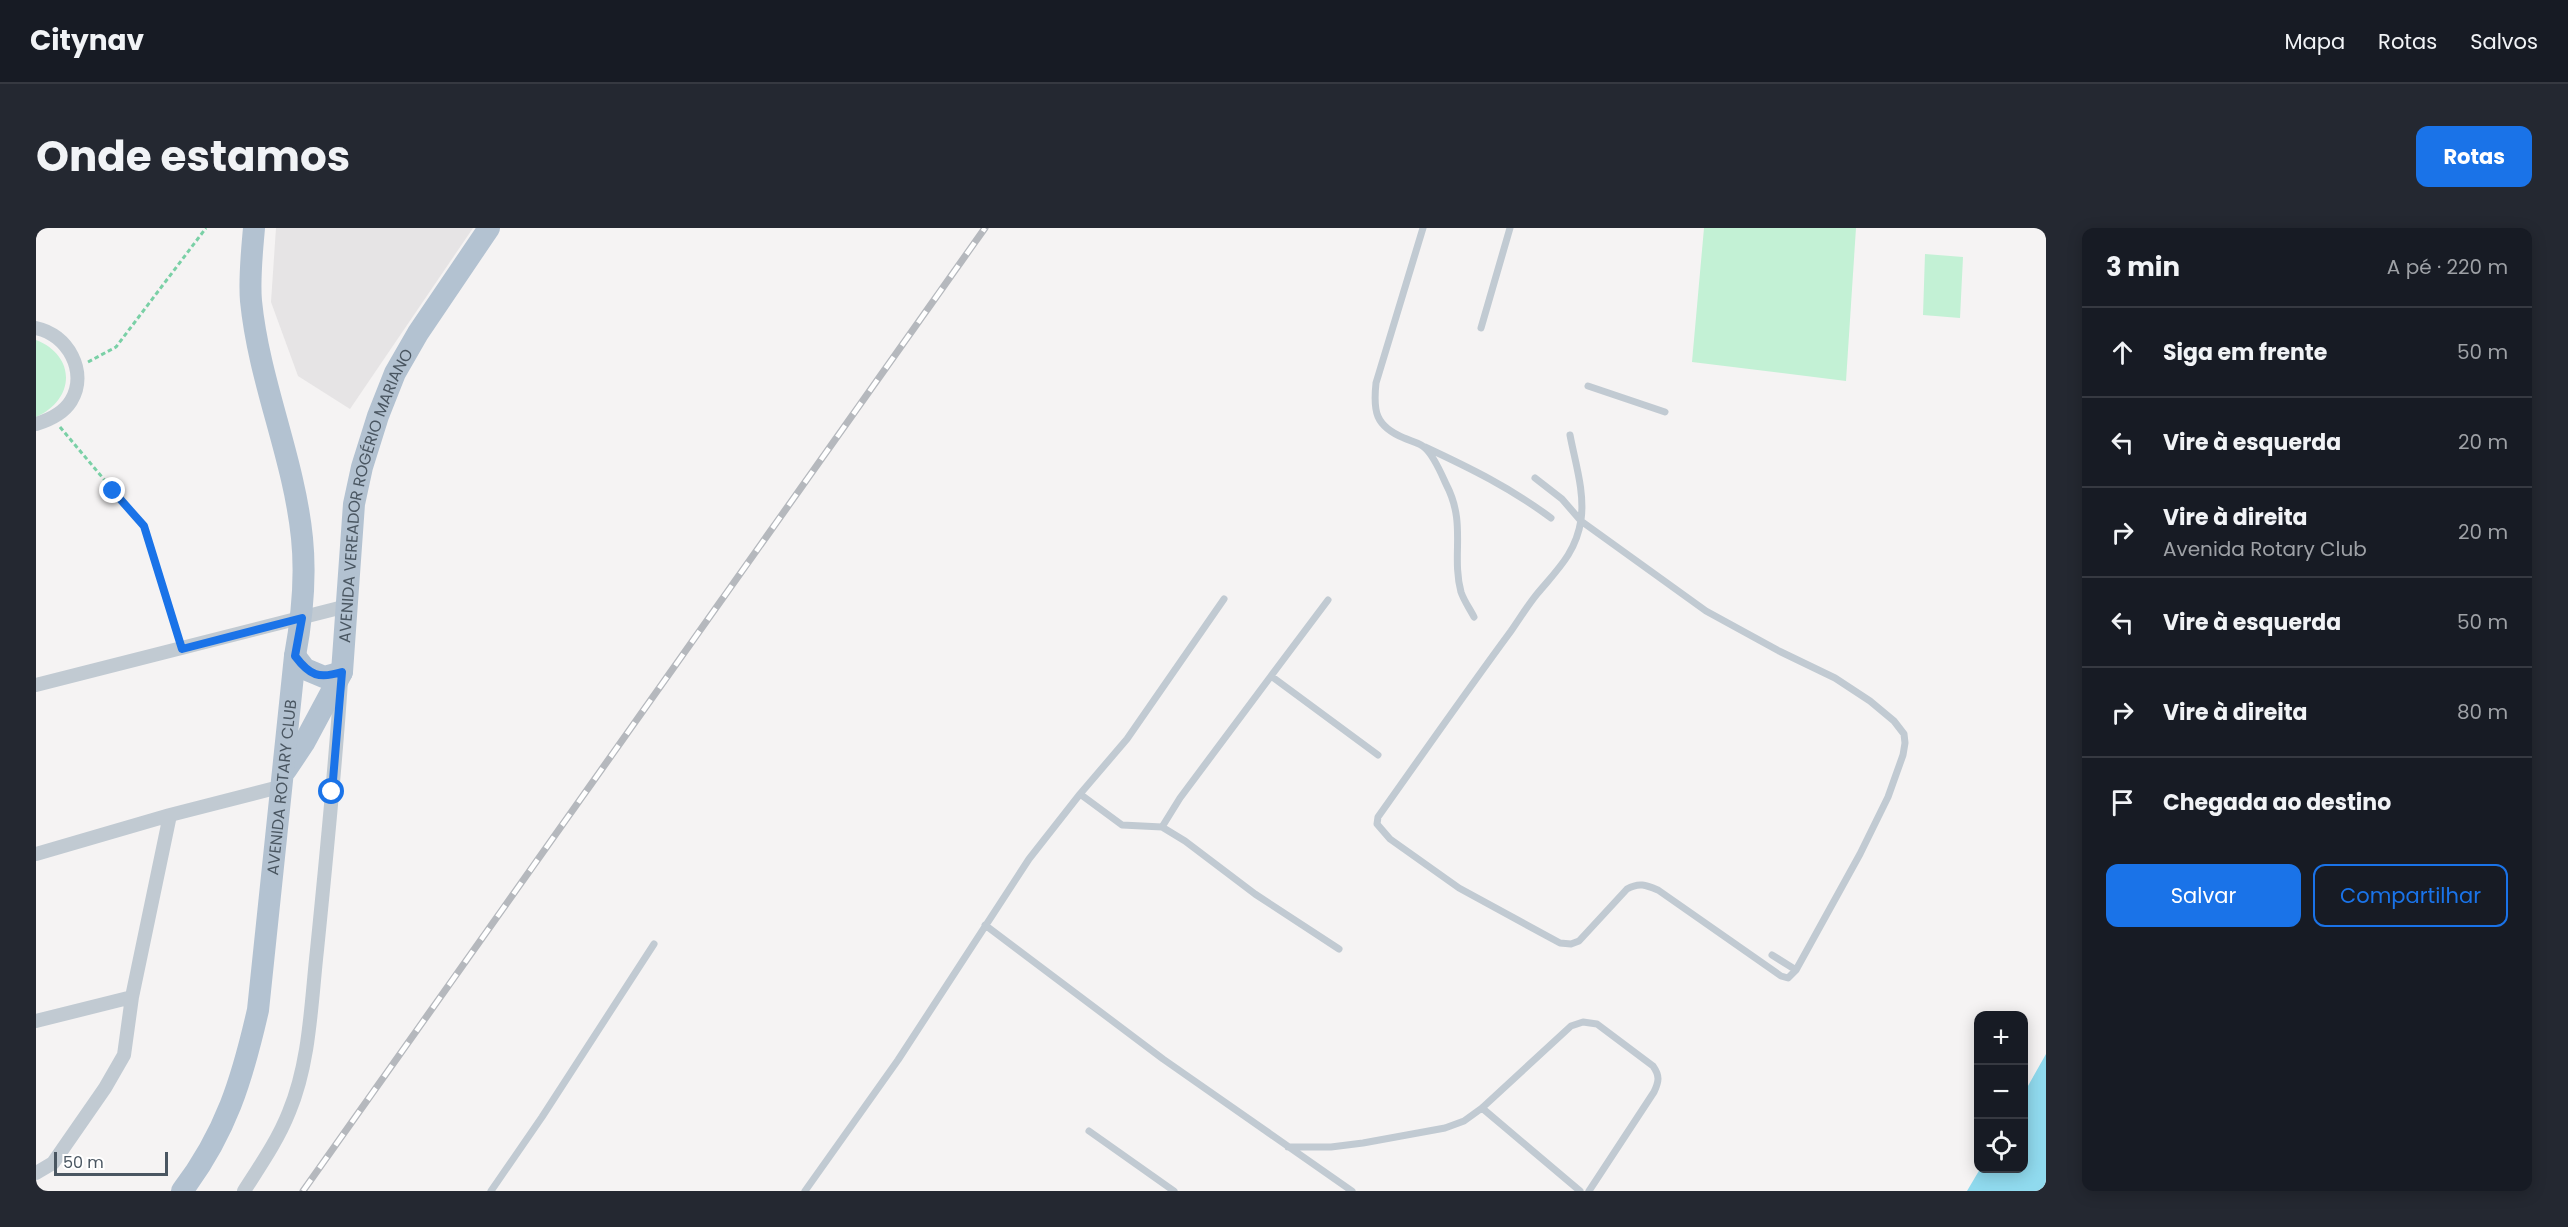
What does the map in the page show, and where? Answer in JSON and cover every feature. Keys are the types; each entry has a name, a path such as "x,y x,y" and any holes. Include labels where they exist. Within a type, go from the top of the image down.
{"main road":[{"name":"AVENIDA ROTARY CLUB","path":"182,1191 202,1165 226,1120 245,1066 258,1010 295,656 302,618 302,538 294,491 267,382 251,300 254,228"},
{"name":"AVENIDA VEREADOR ROGÉRIO MARIANO","path":"283,780 342,672 354,504 378,416 395,373 418,333 489,228"},
{"path":"295,656 305,669 324,677 342,672"}],"street":[{"path":"36,328 45,330 60,339 71,352 77,368 77,386 71,402 52,419 36,424"},
{"path":"36,685 347,606"},
{"path":"244,1191 272,1146 289,1112 301,1073 309,1027 342,672"},
{"path":"36,854 283,780"},
{"path":"36,1173 52,1163 105,1088 124,1055 132,997 170,815"},
{"path":"36,1022 132,997"}],"lane":[{"path":"1423,228 1376,383 1374,408 1381,422 1396,435 1497,481 1521,495 1551,518"},
{"path":"1481,328 1510,228"},
{"path":"1588,386 1665,412"},
{"path":"1535,478 1562,499 1581,521 1706,611 1779,651 1835,678 1870,701 1904,734 1903,755 1888,797 1860,854 1796,970 1788,978 1781,976 1658,890 1645,884 1627,889 1579,941 1571,944 1560,943 1459,888 1390,839 1377,824 1378,817 1537,594 1561,568 1571,552 1581,521 1581,490 1570,435"},
{"path":"1425,447 1447,484 1455,505 1459,528 1459,583 1462,595 1474,617"},
{"path":"805,1191 898,1060 1029,859 1080,794 1127,740 1224,599"},
{"path":"1162,827 1180,798 1328,600"},
{"path":"1271,676 1378,755"},
{"path":"1080,794 1122,825 1162,827 1185,841 1255,894 1339,949"},
{"path":"985,925 1163,1059 1352,1191"},
{"path":"490,1191 542,1117 654,944"},
{"path":"1772,955 1796,970"},
{"path":"1288,1146 1331,1147 1399,1138 1464,1121 1482,1108 1571,1026 1583,1022 1597,1024 1653,1066 1659,1075 1659,1082 1589,1191"},
{"path":"1482,1108 1580,1191"},
{"path":"1089,1131 1174,1191"}],"path":[{"path":"77,368 116,347 206,228"},
{"path":"52,419 144,526 182,649"}],"shaded area":[{"path":"276,228 473,228 350,409 298,376 271,302"}],"green space":[{"path":"1704,228 1856,228 1846,381 1692,362"},
{"path":"1925,254 1963,257 1960,318 1923,315"},
{"path":"36,340 59,356 66,378 64,389 58,400 36,417"}],"water":[{"path":"2046,1054 2046,1191 1967,1191 1978,1173 2028,1173 2028,1086"}],"railway":[{"path":"303,1191 985,228"}],"route":[{"path":"113,491 144,526 182,649 302,618 295,656 305,669 324,677 342,672 332,792"}]}
